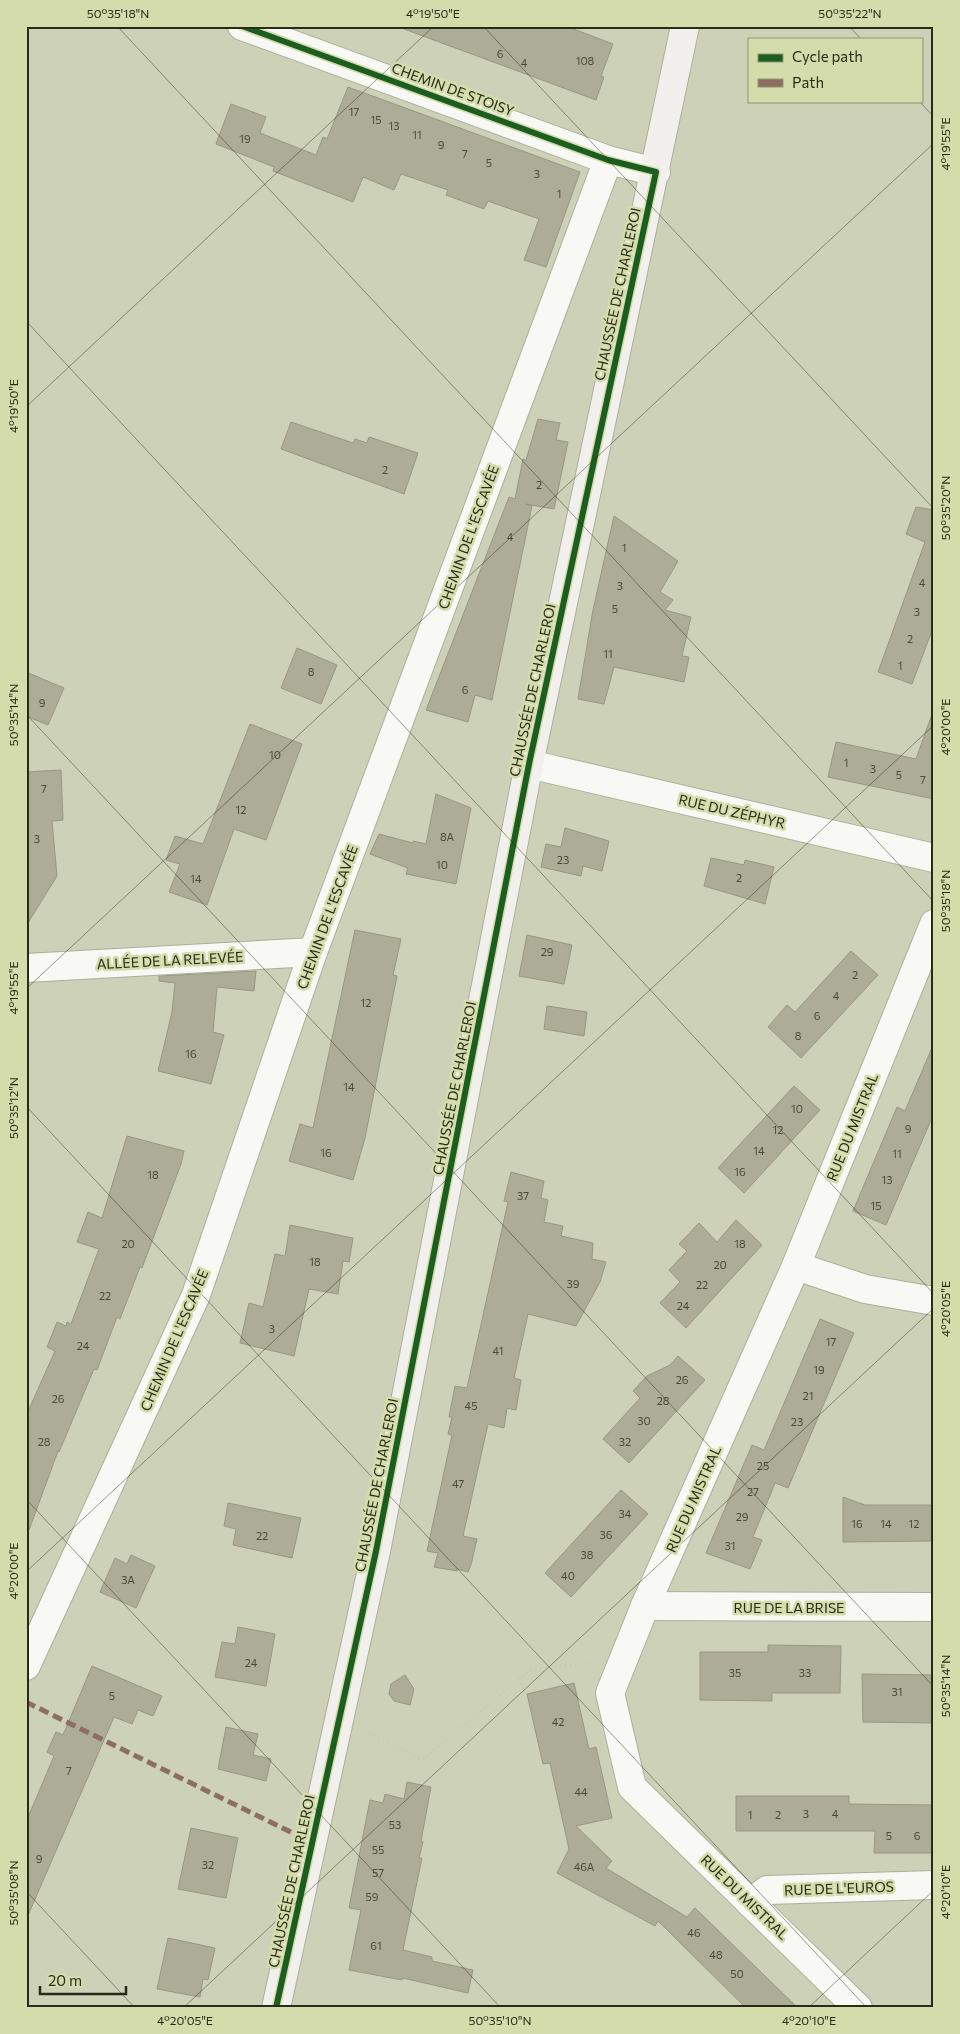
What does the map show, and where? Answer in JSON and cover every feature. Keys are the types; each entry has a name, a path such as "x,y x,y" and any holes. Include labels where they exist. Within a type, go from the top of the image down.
{"main road":[{"name":"CHAUSSÉE DE CHARLEROI","path":"276,2008 311,1842 340,1723 376,1550 529,764 656,172 685,26"}],"street":[{"name":"CHEMIN DE STOISY","path":"242,26 608,160 656,172"},
{"name":"CHEMIN DE L'ESCAVÉE","path":"26,1666 196,1296 313,952 608,160"},
{"name":"RUE DU ZÉPHYR","path":"529,764 934,858"},
{"name":"RUE DU MISTRAL","path":"858,2008 632,1787 610,1693 645,1606 796,1266 934,924"},
{"name":"ALLÉE DE LA RELEVÉE","path":"26,968 313,952"},
{"path":"796,1266 865,1289 934,1301"},
{"name":"RUE DE LA BRISE","path":"645,1606 934,1607"},
{"name":"RUE DE L'EUROS","path":"750,1903 767,1890 934,1885"}],"path":[{"path":"340,1723 373,1734 422,1760 530,1670 624,1659"}],"building":[{"path":"404,26 566,26 613,44 601,76 604,77 596,100 404,29"},
{"path":"348,87 580,172 546,267 524,260 539,219 488,201 484,209 446,195 448,190 401,174 394,190 363,177 353,202 273,171 274,167 216,144 231,104 266,117 260,133 316,155 323,137 327,139"},
{"path":"538,419 560,423 556,440 568,442 554,509 526,504 532,506 492,700 475,695 468,722 426,710 509,497 515,499 523,459 526,460"},
{"path":"291,422 353,443 355,439 367,443 369,437 418,453 404,494 281,449"},
{"path":"916,507 934,510 934,625 912,684 878,672 925,542 906,534"},
{"path":"614,516 678,561 660,592 673,600 665,610 691,617 682,656 689,657 684,682 614,667 604,704 578,699 593,610"},
{"path":"297,648 337,665 321,704 281,688"},
{"path":"26,672 64,688 48,725 26,716"},
{"path":"931,717 934,718 934,799 828,777 836,742 916,759"},
{"path":"250,724 302,744 266,840 234,829 207,905 169,892 180,864 166,860 175,836 203,844"},
{"path":"61,770 63,820 52,821 57,876 26,926 26,772"},
{"path":"436,794 471,808 456,884 406,874 408,868 370,854 379,834 413,843 413,841 426,844"},
{"path":"565,828 609,841 602,871 583,866 581,876 541,867 546,844 561,847"},
{"path":"711,858 744,865 745,860 774,867 765,904 704,886"},
{"path":"355,930 401,939 393,975 397,976 365,1138 353,1180 289,1161 300,1124 313,1128"},
{"path":"527,935 572,945 564,984 519,976"},
{"path":"851,951 878,975 801,1058 768,1027 787,1005 795,1012"},
{"path":"256,971 254,991 217,987 213,1032 224,1035 211,1084 158,1071 172,1012 175,983 159,981 159,976"},
{"path":"547,1006 587,1012 584,1036 544,1029"},
{"path":"934,1043 934,1113 886,1225 853,1211 897,1107 905,1111"},
{"path":"794,1086 820,1110 744,1193 718,1168"},
{"path":"127,1136 184,1151 181,1164 142,1268 140,1267 120,1319 117,1317 97,1370 94,1369 58,1451 29,1530 26,1530 26,1416 55,1351 47,1347 57,1322 66,1326 67,1322 71,1324 99,1249 77,1242 88,1212 102,1218"},
{"path":"511,1172 544,1181 541,1198 548,1200 544,1222 563,1226 561,1236 593,1243 592,1259 606,1262 600,1282 576,1326 528,1314 514,1378 521,1380 516,1410 507,1408 504,1428 488,1424 463,1536 477,1539 468,1572 457,1569 457,1571 434,1567 438,1553 427,1551 452,1435 448,1434 452,1417 449,1417 455,1386 467,1388 508,1202 504,1201"},
{"path":"736,1220 762,1245 686,1328 660,1303 680,1282 669,1270 687,1251 679,1244 699,1223 717,1242"},
{"path":"290,1225 353,1238 349,1262 343,1261 338,1294 309,1289 294,1356 240,1343 249,1303 263,1307 275,1254 285,1256"},
{"path":"820,1319 854,1333 788,1488 775,1483 753,1537 762,1540 750,1569 706,1553 752,1445 764,1450"},
{"path":"678,1356 705,1380 629,1463 603,1439 640,1398 633,1391 647,1376 670,1365"},
{"path":"621,1490 648,1514 571,1597 545,1573"},
{"path":"843,1497 865,1505 934,1505 934,1541 843,1542"},
{"path":"228,1503 301,1518 292,1558 233,1545 236,1529 224,1526"},
{"path":"131,1555 155,1566 136,1608 100,1592 115,1558 127,1564"},
{"path":"238,1627 275,1634 266,1686 215,1677 222,1642 235,1644"},
{"path":"768,1645 841,1646 840,1693 772,1693 772,1701 700,1700 700,1652 768,1652"},
{"path":"92,1666 162,1696 153,1716 138,1710 132,1724 114,1717 26,1920 26,1822 54,1756 47,1752 56,1732 63,1735"},
{"path":"862,1674 934,1675 934,1723 863,1722"},
{"path":"405,1675 414,1689 410,1705 394,1701 389,1694 391,1684"},
{"path":"574,1683 589,1749 596,1747 612,1818 576,1826 612,1861 606,1868 687,1917 695,1908 798,2008 746,2008 658,1921 655,1926 557,1873 569,1849 550,1763 543,1764 527,1694"},
{"path":"226,1727 258,1734 253,1755 271,1759 266,1781 218,1769"},
{"path":"407,1782 431,1787 421,1841 423,1842 419,1858 422,1858 403,1950 432,1957 432,1961 473,1970 468,1993 403,1978 402,1980 349,1970 361,1910 349,1908 370,1800 383,1803 385,1794 404,1799"},
{"path":"736,1796 849,1796 849,1804 934,1805 934,1853 874,1853 875,1831 736,1831"},
{"path":"191,1828 238,1838 226,1898 178,1889"},
{"path":"168,1938 215,1948 208,1980 203,1979 200,1997 157,1989"}],"marked path":[{"path":"26,1702 311,1842"}],"cycle path":[{"path":"242,26 608,160 656,172 529,764 376,1551 276,2008"}]}
